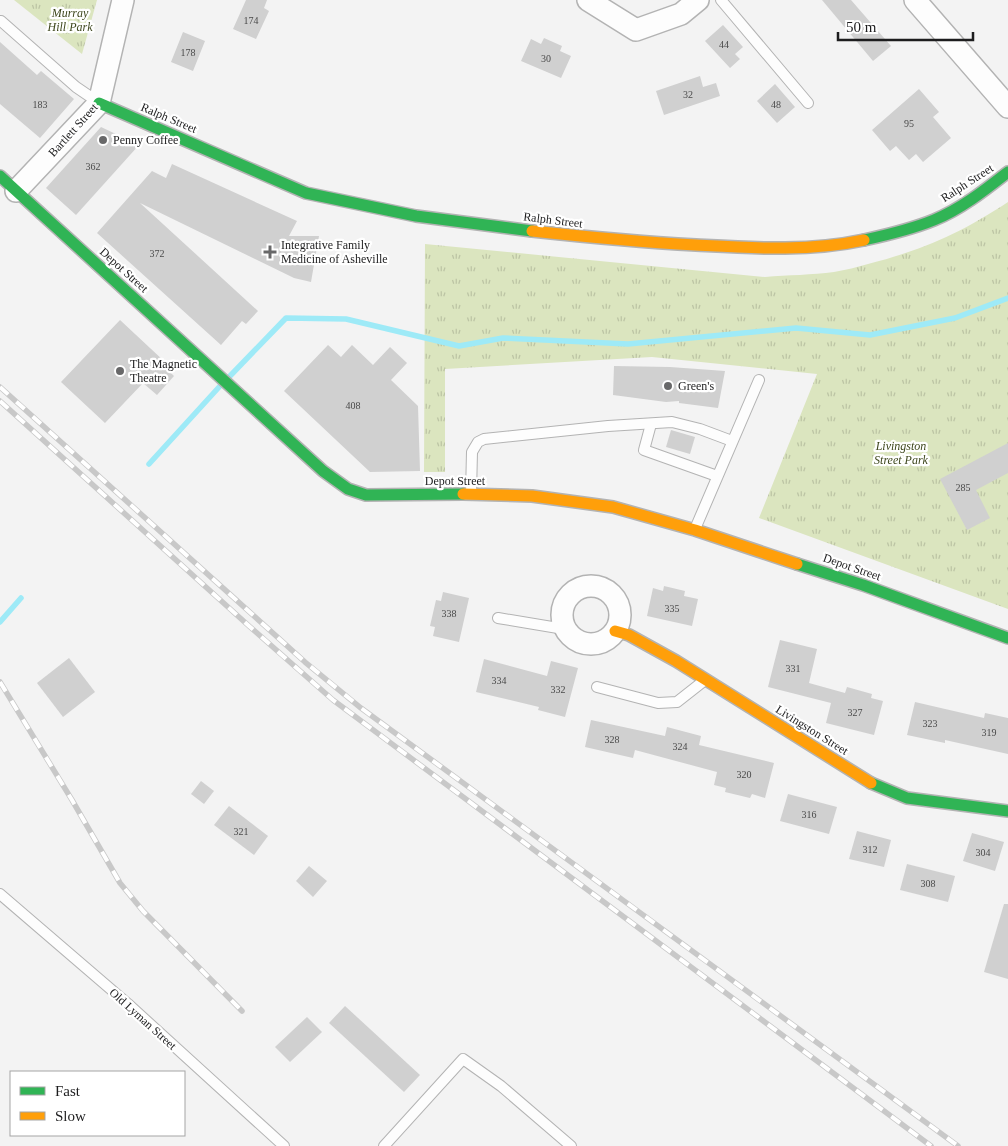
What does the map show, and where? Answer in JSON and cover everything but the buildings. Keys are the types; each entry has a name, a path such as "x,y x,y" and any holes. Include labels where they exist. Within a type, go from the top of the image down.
{"street":[{"name":"Bartlett Street","path":"16,191 99,103 123,0"},
{"path":"588,0 636,30 681,14 698,0"},
{"path":"915,0 1008,107"},
{"name":"Ralph Street","path":"99,103 306,193 416,216 599,240 765,249 840,245 886,235 934,220 971,200 1008,172"},
{"name":"Depot Street","path":"0,176 323,471 348,489 366,495 471,494 555,498 605,505 695,530 863,585 1008,638"},
{"path":"583,586 596,586 608,591 617,601 621,614 618,627 611,638 599,644 586,645 573,640 564,630 561,617 563,604 571,593 583,586"},
{"name":"Livingston Street","path":"615,631 637,640 676,661 871,783 907,798 1008,811"}],"lane":[{"path":"721,0 808,103"},
{"path":"1,21 76,87 99,103"},
{"path":"695,530 759,380"},
{"path":"471,494 472,452 478,442 484,439 608,426 672,422 687,425 732,442"},
{"path":"651,424 644,450 717,476"},
{"path":"498,618 564,630"},
{"path":"596,687 658,703 677,702 706,680"},
{"name":"Old Lyman Street","path":"0,894 128,1004 284,1146"},
{"path":"384,1146 463,1059 501,1086 571,1146"}],"green space":[{"name":"Murray Hill Park","path":"14,0 97,0 82,54"},
{"name":"Livingston Street Park","path":"1008,202 1008,609 759,518 817,374 652,357 445,369 445,472 424,472 425,244 765,277 817,274 856,267 906,253 958,232"}],"waterway":[{"path":"230,376 286,318 346,319 459,346 503,338 628,344 796,328 870,335 955,318 1008,298"},
{"path":"149,464 220,386"},
{"path":"0,622 21,598"}],"railway":[{"path":"0,387 305,662 361,708 958,1146"},
{"path":"0,401 333,700 931,1146"},
{"path":"0,682 120,883 143,911 242,1011"}],"traffic: fast":[{"path":"99,103 306,193 416,216 532,231"},
{"path":"864,240 908,229 944,216 972,199 1008,172"},
{"path":"0,176 323,471 348,489 366,495 463,494"},
{"path":"797,564 863,585 1008,638"},
{"path":"871,783 907,798 1008,811"}],"traffic: slow":[{"path":"532,231 655,242 759,248 801,248 864,240"},
{"path":"463,494 532,496 613,507 695,530 797,564"},
{"path":"615,631 629,635 676,661 871,783"}],"place":[{"name":"Penny Coffee","path":"103,140"},
{"name":"Integrative Family Medicine of Asheville","path":"270,252"},
{"name":"The Magnetic Theatre","path":"120,371"},
{"name":"Green's","path":"668,386"}]}
